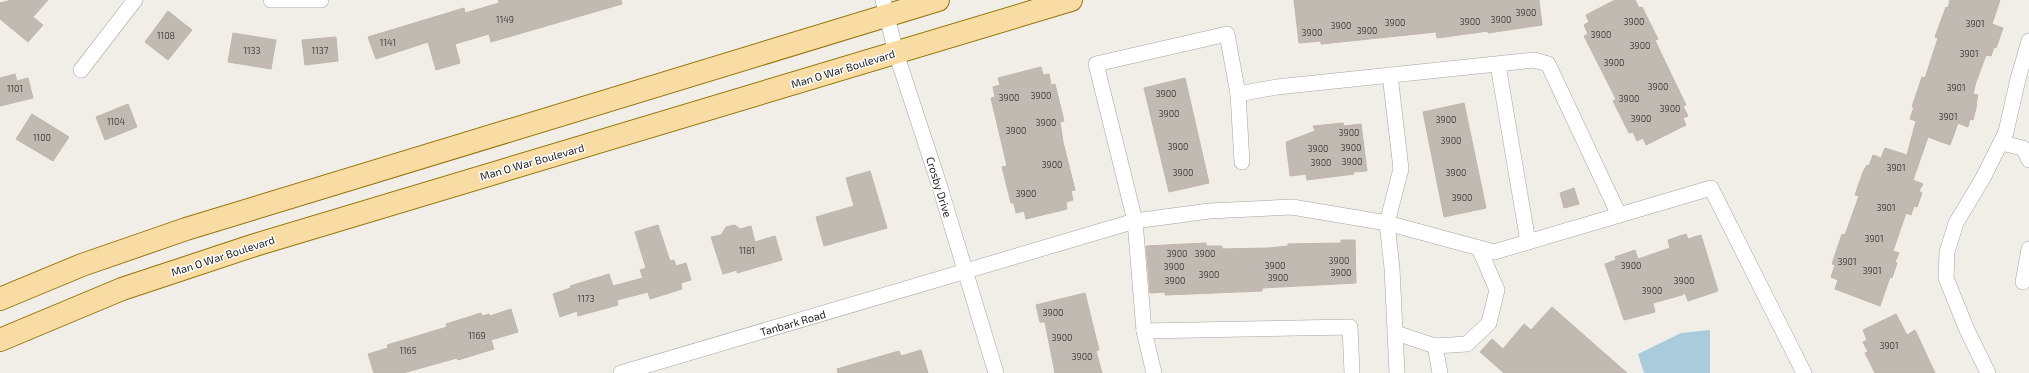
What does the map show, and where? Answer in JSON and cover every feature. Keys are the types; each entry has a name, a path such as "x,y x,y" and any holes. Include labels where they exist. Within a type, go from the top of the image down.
{"main road":[{"path":"0,300 82,265 186,229 886,7 938,0"},
{"name":"Man O War Boulevard","path":"0,340 122,289 255,245 1071,0"}],"street":[{"path":"81,70 135,0"},
{"path":"271,0 321,0"},
{"name":"Crosby Drive","path":"886,7 896,53 996,373"},
{"path":"1154,373 1144,331 1136,222 1096,64 1227,34 1238,94 1242,162"},
{"path":"1988,373 1967,330 1946,278 1947,252 1956,223 1983,178 2006,132 2018,79 2029,41"},
{"path":"1238,94 1277,86 1498,65 1534,60 1548,64 1619,215"},
{"path":"1498,65 1528,242"},
{"path":"1390,75 1401,169 1387,223 1396,333 1397,373"},
{"path":"2001,143 2023,148 2029,160"},
{"name":"Tanbark Road","path":"621,373 1136,222 1209,211 1292,206 1387,223 1494,252 1711,188 1804,373"},
{"path":"1396,333 1435,346 1467,344 1489,323 1497,290 1480,248"},
{"path":"2023,282 2029,249"},
{"path":"1144,331 1350,327 1352,373"},
{"path":"1435,346 1440,373"}],"water":[{"path":"1710,330 1710,373 1644,373 1638,354 1681,333"}],"building":[{"path":"12,0 48,0 33,17 43,25 28,42 0,19 0,3"},
{"path":"498,0 621,0 622,4 491,42 489,34 455,44 460,63 436,70 428,42 376,59 368,37 464,8 465,13 499,3"},
{"path":"1294,0 1539,0 1542,25 1488,33 1488,31 1437,38 1436,32 1321,44 1321,41 1299,43"},
{"path":"1615,0 1635,0 1639,8 1642,7 1658,39 1655,40 1686,105 1683,106 1688,116 1683,118 1686,125 1646,145 1643,138 1637,141 1633,132 1629,133 1613,101 1616,99 1584,36 1588,34 1584,25 1589,22 1586,15"},
{"path":"1950,0 2000,0 1992,24 2003,28 1996,48 1994,47 1991,56 1986,55 1976,82 1973,94 1978,95 1973,120 1970,119 1968,127 1958,123 1950,145 1928,137 1913,180 1923,184 1919,191 1922,193 1917,207 1914,206 1911,215 1906,213 1893,251 1899,253 1895,262 1897,263 1892,278 1890,277 1880,306 1835,289 1838,280 1831,277 1835,265 1832,264 1842,234 1845,235 1859,196 1855,195 1863,172 1867,165 1869,166 1873,155 1881,158 1885,148 1907,155 1916,121 1910,119 1914,107 1912,107 1922,77 1925,78 1938,38 1935,37"},
{"path":"168,11 192,30 168,60 145,42"},
{"path":"233,33 276,40 271,69 228,62"},
{"path":"336,37 338,61 305,65 302,40"},
{"path":"1041,67 1043,75 1049,74 1051,85 1055,84 1064,121 1060,122 1063,142 1075,190 1071,191 1073,200 1066,202 1067,209 1026,219 1024,211 1016,213 1014,203 1011,203 1002,167 1007,166 991,98 995,97 993,87 1000,85 998,78"},
{"path":"15,74 17,81 28,78 33,98 0,106 0,78"},
{"path":"1185,78 1209,183 1169,192 1144,88"},
{"path":"1464,103 1486,208 1444,217 1423,112"},
{"path":"128,104 137,127 105,140 96,117"},
{"path":"32,114 69,137 53,161 16,139"},
{"path":"1343,123 1344,126 1361,124 1367,171 1307,180 1306,174 1290,176 1286,142 1315,131 1313,126"},
{"path":"870,171 887,228 824,246 816,217 854,206 846,178"},
{"path":"1574,188 1579,204 1564,208 1560,193"},
{"path":"658,225 670,261 674,260 676,266 686,263 691,280 681,283 682,289 650,299 648,292 617,300 618,305 578,316 577,311 560,317 553,294 571,288 570,286 609,274 613,286 643,278 640,270 646,268 635,232"},
{"path":"735,225 740,229 751,226 755,242 775,236 782,260 737,273 737,270 723,274 711,237 721,235 726,227"},
{"path":"1686,234 1688,239 1701,235 1718,291 1688,301 1685,293 1653,303 1655,312 1624,320 1605,264 1616,260 1615,257 1635,250 1638,259 1670,248 1668,240"},
{"path":"1341,240 1355,240 1356,283 1262,288 1262,291 1165,295 1165,292 1150,293 1146,246 1206,243 1206,246 1222,246 1222,249 1269,248 1288,246 1288,244 1341,243"},
{"path":"1085,293 1099,350 1096,351 1102,373 1055,373 1045,322 1040,322 1036,305"},
{"path":"1552,307 1627,373 1504,373 1480,352 1492,339 1503,349 1524,324 1531,330"},
{"path":"511,309 518,332 491,340 494,349 458,360 457,358 403,373 374,373 368,354 388,348 387,345 447,327 446,324 481,313 482,316 489,314 490,316"},
{"path":"1896,314 1907,335 1915,330 1935,373 1875,373 1865,353 1868,352 1863,342 1867,340 1863,330"},
{"path":"921,350 928,373 838,373 837,369 899,351 901,356"}]}
